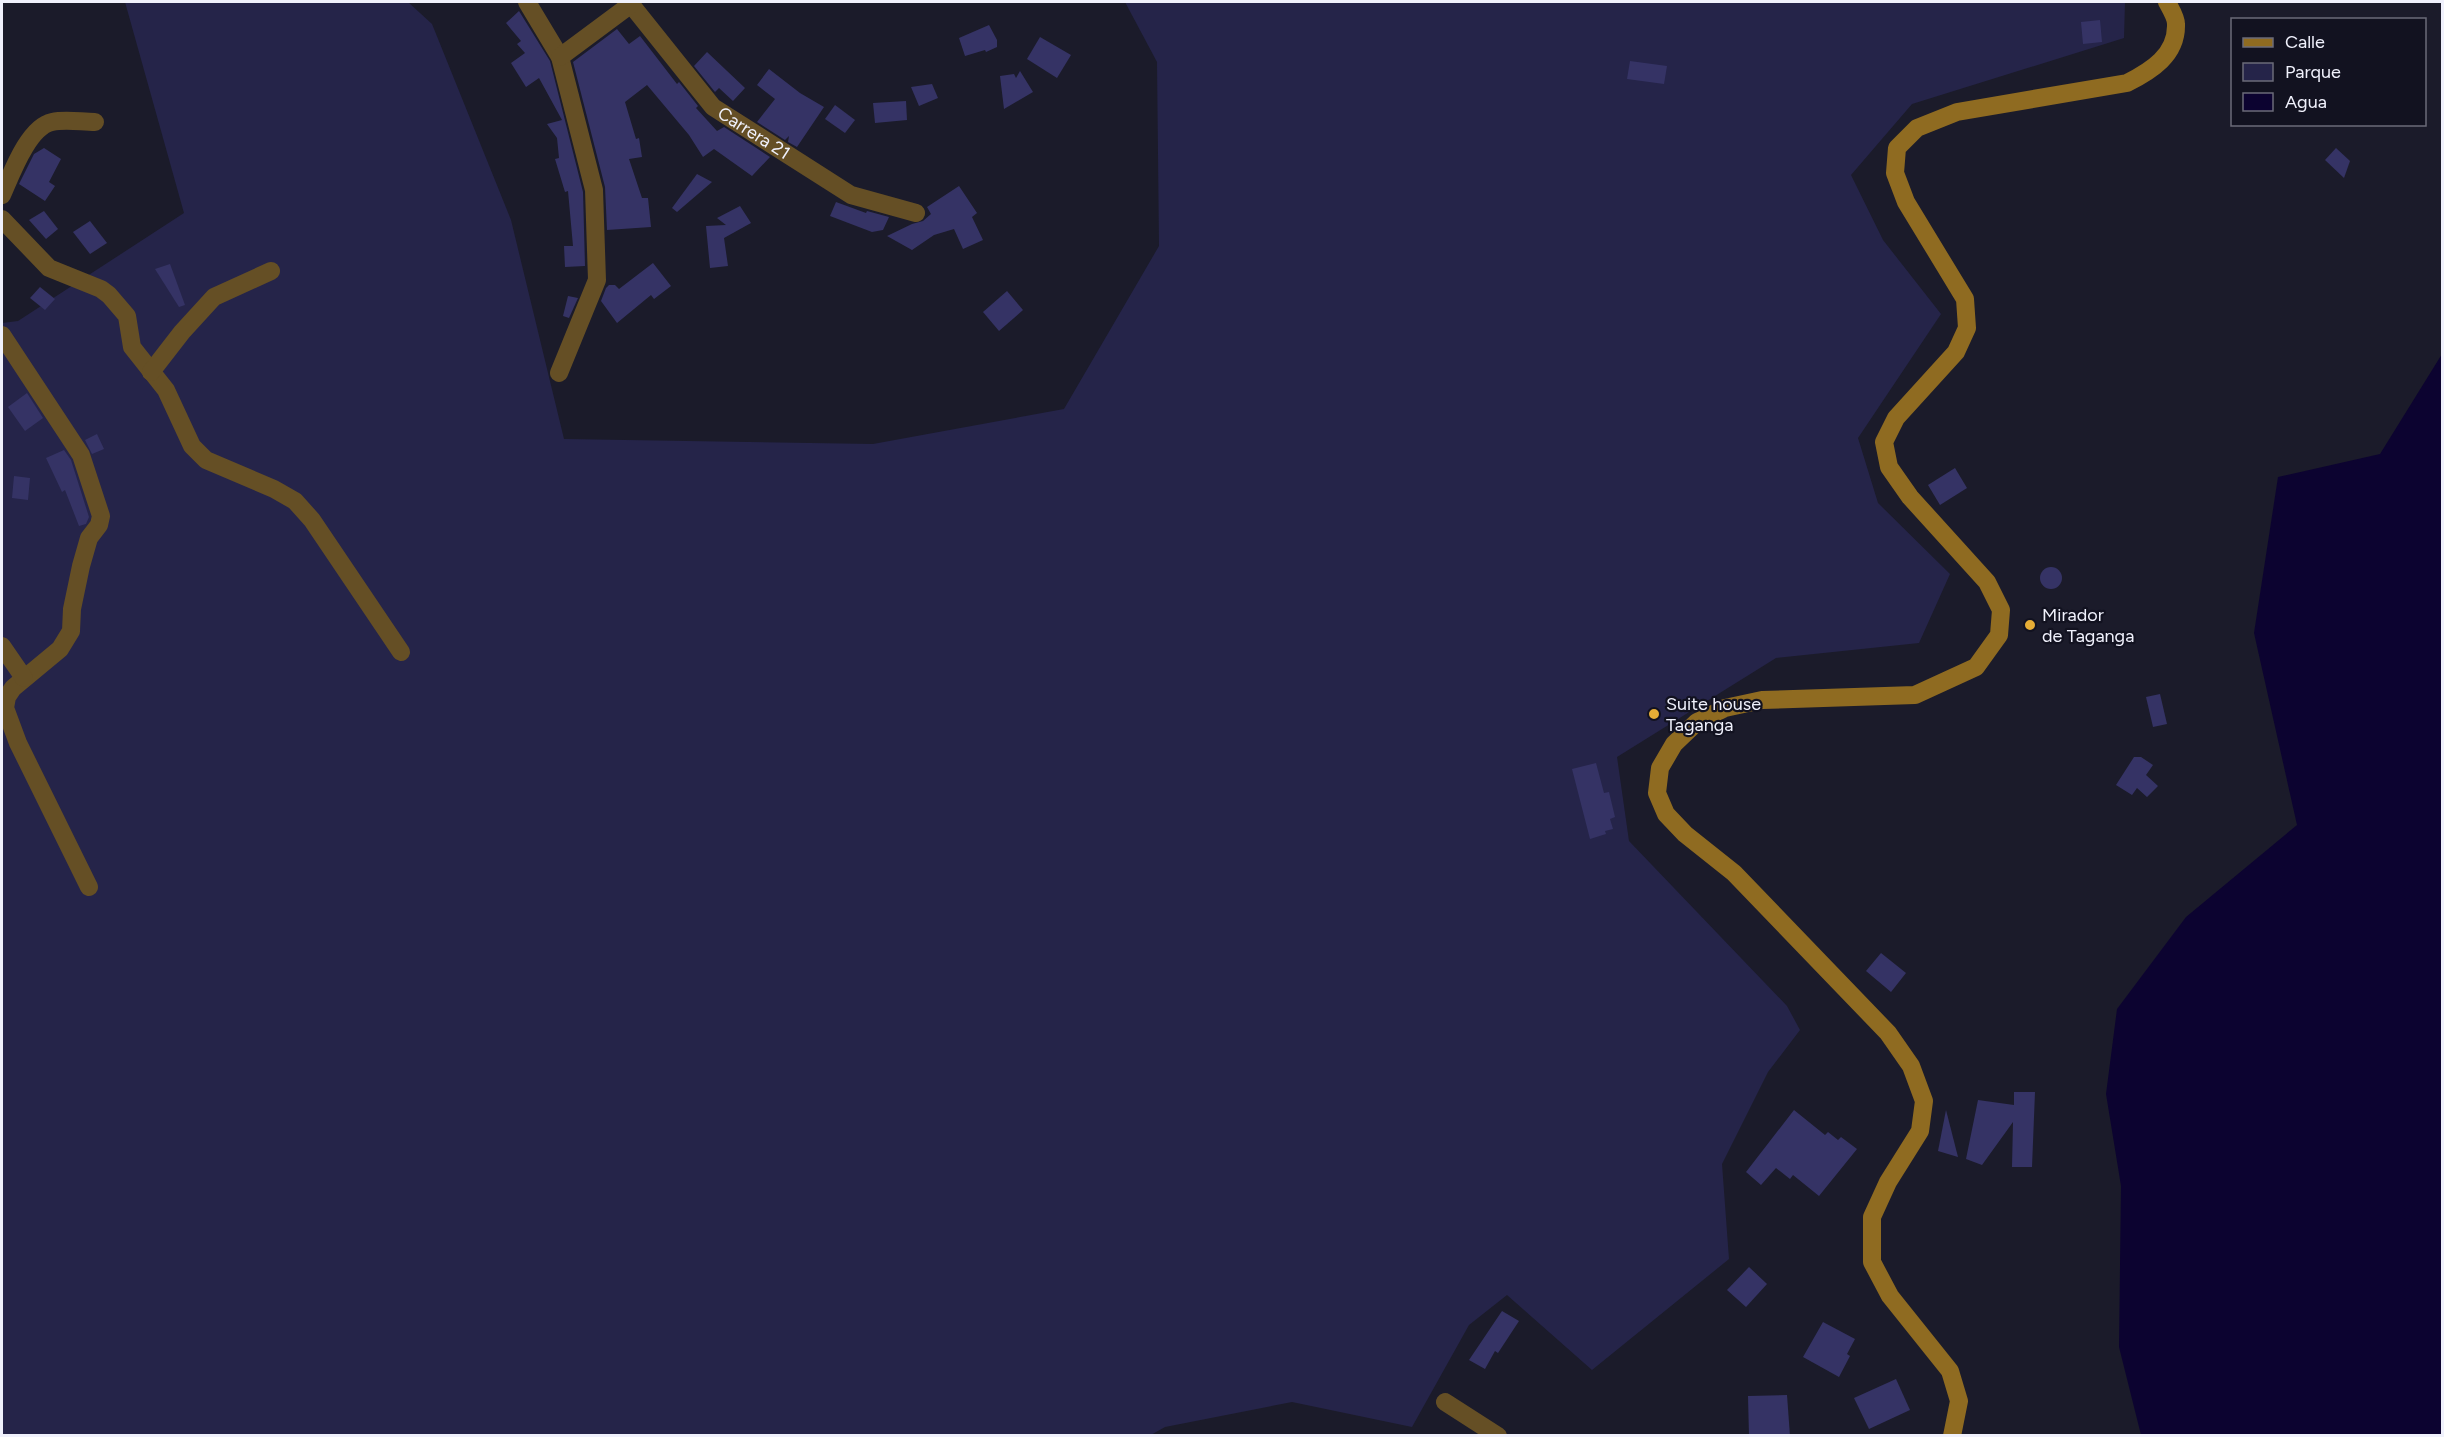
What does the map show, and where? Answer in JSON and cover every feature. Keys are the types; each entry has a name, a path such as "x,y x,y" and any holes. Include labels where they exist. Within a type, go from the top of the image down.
{"street":[{"path":"527,2 560,57 594,190 597,280 559,373"},
{"path":"1952,1436 1959,1401 1950,1371 1890,1296 1872,1262 1872,1218 1888,1182 1920,1131 1924,1101 1911,1066 1888,1033 1734,873 1685,834 1666,814 1657,793 1660,768 1674,744 1697,722 1725,708 1762,700 1915,694 1976,667 1999,635 2001,610 1987,582 1910,497 1889,467 1884,442 1896,418 1956,352 1967,328 1965,299 1906,202 1895,173 1897,148 1917,128 1957,112 2127,82 2150,72 2166,56 2174,40 2176,22 2168,2"},
{"path":"560,57 629,3"},
{"name":"Carrera 21","path":"629,3 713,107 851,195 916,213"},
{"path":"2,195 21,153 37,132 49,123 95,122"},
{"path":"2,219 49,268 101,289 109,295 127,316 132,347 166,390 192,446 206,460 274,489 295,501 312,520 401,652"},
{"path":"152,372 182,332 214,297 271,271"},
{"path":"2,335 81,455 101,516 99,525 90,538 81,566 72,609 71,631 60,649 24,678 7,697 5,708 18,743 89,887"},
{"path":"2,646 24,678"},
{"path":"1445,1402 1498,1436"}],"green space":[{"path":"125,2 408,2 432,24 511,220 564,439 873,444 1064,409 1159,246 1157,62 1125,2 2125,2 2124,38 1912,104 1851,175 1883,240 1941,314 1858,438 1878,503 1950,574 1919,643 1776,658 1617,757 1629,841 1787,1006 1800,1030 1768,1072 1722,1164 1729,1259 1592,1370 1507,1295 1469,1325 1412,1427 1292,1402 1165,1427 1149,1436 2,1436 2,323 18,321 184,213"}],"water":[{"path":"2442,354 2442,1435 2141,1435 2119,1347 2121,1186 2106,1094 2117,1009 2186,917 2297,825 2254,633 2278,477 2380,454"}],"building":[{"path":"519,11 550,61 583,192 585,266 565,267 564,246 573,246 568,191 565,192 555,159 559,158 557,138 547,124 562,120 539,78 526,87 511,63 525,53 517,44 521,41 506,23"},
{"path":"2100,20 2102,42 2083,44 2081,22"},
{"path":"989,25 997,40 997,47 986,52 985,50 965,56 959,38"},
{"path":"617,29 629,44 640,36 677,84 679,82 698,106 696,108 717,131 724,127 770,157 752,176 714,149 703,157 689,135 647,85 625,102 636,139 639,138 642,157 629,159 642,198 648,198 651,227 607,230 605,187 573,62"},
{"path":"1040,37 1071,55 1057,78 1027,59"},
{"path":"707,52 745,88 733,101 719,88 715,92 694,66"},
{"path":"1630,61 1667,66 1664,84 1627,79"},
{"path":"769,69 800,93 824,107 797,147 788,142 789,136 785,140 757,122 775,99 757,85"},
{"path":"1020,71 1033,92 1004,109 1000,76 1014,74 1016,78"},
{"path":"932,84 938,98 919,106 911,87"},
{"path":"906,101 907,120 875,123 873,103"},
{"path":"835,105 855,120 845,133 825,119"},
{"path":"44,148 61,159 49,182 55,186 45,201 19,184 34,154"},
{"path":"2336,148 2350,161 2344,178 2325,160"},
{"path":"697,174 712,182 677,212 672,208"},
{"path":"959,186 977,213 972,217 983,240 963,249 954,229 934,235 912,250 887,236 923,221 931,214 927,207"},
{"path":"836,202 866,213 867,211 889,217 883,230 872,232 830,216"},
{"path":"740,206 751,223 724,238 728,266 710,268 706,226 726,225 717,218"},
{"path":"44,211 58,229 46,239 29,220"},
{"path":"90,221 107,243 90,254 73,232"},
{"path":"653,263 671,286 654,299 651,295 617,323 601,301 606,288 609,285 615,285 619,289"},
{"path":"170,264 185,305 179,307 155,269"},
{"path":"40,287 55,299 45,310 30,298"},
{"path":"1007,291 1023,310 999,331 983,312"},
{"path":"568,296 578,298 569,318 563,316"},
{"path":"27,393 43,418 25,431 8,407"},
{"path":"97,434 104,449 92,454 85,440"},
{"path":"64,450 71,460 89,517 86,524 79,526 65,490 62,492 46,458"},
{"path":"1955,468 1967,488 1940,505 1928,485"},
{"path":"14,476 30,478 28,500 12,498"},
{"path":"2047,567 2055,567 2062,574 2062,582 2055,589 2047,589 2040,582 2040,574"},
{"path":"2160,694 2167,724 2153,727 2146,697"},
{"path":"2134,757 2141,757 2153,765 2146,775 2158,786 2147,797 2137,788 2132,795 2116,785"},
{"path":"1596,763 1604,793 1609,792 1615,817 1610,819 1613,829 1590,839 1572,769"},
{"path":"1881,953 1906,973 1891,992 1866,971"},
{"path":"2014,1092 2035,1092 2032,1167 2012,1167 2013,1122 1982,1165 1966,1159 1978,1100 2014,1105"},
{"path":"1794,1110 1825,1135 1828,1132 1838,1140 1841,1137 1857,1149 1819,1196 1793,1175 1790,1179 1776,1168 1761,1185 1746,1172"},
{"path":"1946,1110 1958,1157 1938,1151"},
{"path":"1749,1267 1767,1284 1746,1307 1727,1290"},
{"path":"1502,1311 1519,1321 1498,1353 1495,1351 1485,1369 1469,1360"},
{"path":"1823,1322 1855,1339 1847,1354 1850,1356 1839,1377 1803,1357"},
{"path":"1896,1379 1910,1410 1869,1429 1854,1398"},
{"path":"1787,1395 1790,1436 1749,1436 1748,1396"}],"place":[{"name":"Mirador de Taganga","path":"2030,625"},
{"name":"Suite house Taganga","path":"1654,714"}]}
